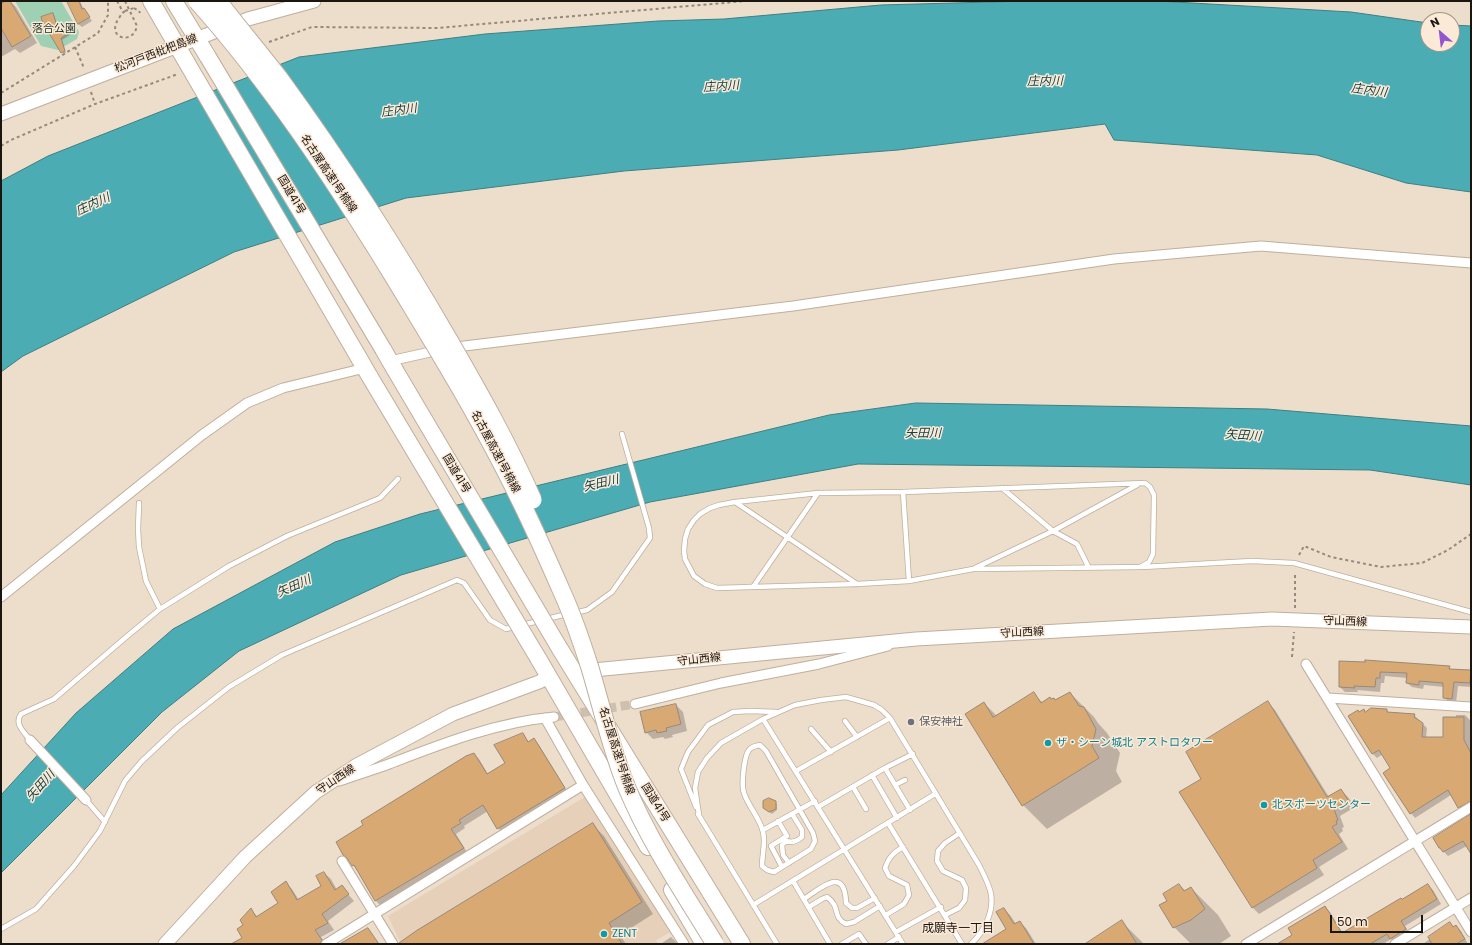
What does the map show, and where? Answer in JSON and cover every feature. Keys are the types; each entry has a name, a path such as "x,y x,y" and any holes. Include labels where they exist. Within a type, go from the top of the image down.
{"highway":[{"name":"国道41号","path":"151,1 178,46 184,68 538,658 704,944"},
{"name":"国道41号","path":"174,1 560,649 742,944"},
{"name":"名古屋高速1号楠線","path":"197,1 215,21 266,86 305,140 353,212 412,306 497,456 522,503 564,596 590,666 613,749 626,786 644,825 715,944"},
{"name":"名古屋高速1号楠線","path":"218,1 279,78 322,138 425,299 477,390 509,450 529,492 572,594 597,664 619,747 633,784 651,822 722,944"}],"main road":[{"name":"松河戸西枇杷島線","path":"1,114 248,19 314,1"},
{"name":"守山西線","path":"574,672 916,639 1272,619 1471,627"},
{"name":"守山西線","path":"165,944 245,857 316,792 357,765 453,714 539,682 548,677"}],"street":[{"path":"389,360 448,348 793,306 1122,258 1261,246 1471,263"},
{"path":"1,597 202,435 247,403 284,388 365,368"},
{"path":"635,704 721,683 819,664 916,639"},
{"path":"1306,664 1471,932"},
{"path":"1328,698 1471,707"},
{"path":"328,784 490,729 549,717 583,785 684,944"},
{"path":"30,740 86,800"},
{"path":"326,944 583,785"},
{"path":"1246,944 1414,840 1471,807"},
{"path":"342,861 393,944"},
{"path":"1395,944 1471,898"}],"lane":[{"path":"1,929 36,910 74,866 100,831 125,782 141,762 176,728 229,687 282,655 457,580 464,583 490,620 506,629 587,610 612,592 650,538 649,528 622,434"},
{"path":"30,740 18,724 21,714 54,699 160,610 229,566 287,536 380,498 398,479"},
{"path":"973,569 1053,531 1140,484"},
{"path":"1140,567 1149,562 1154,554 1154,495 1150,487 1145,484 903,492 818,493 734,502 710,508 700,514 688,529 685,539 685,559 694,576 705,584 717,588 753,588 909,581 973,569 1140,567 1252,561 1294,563 1471,612"},
{"path":"1002,488 1053,531 1077,544 1089,568"},
{"path":"903,492 909,581"},
{"path":"753,588 818,493"},
{"path":"734,502 857,584"},
{"path":"139,503 139,547 146,581 160,610"},
{"path":"699,815 695,788 698,772 707,758 721,743 763,719 795,705 846,697 874,705 890,718 913,754 935,794 980,865 988,882 991,895 990,912 979,937 971,944"},
{"path":"777,712 733,712 708,725 688,752 680,769 699,815 777,944"},
{"path":"796,771 890,718"},
{"path":"763,719 903,944"},
{"path":"845,721 857,737"},
{"path":"811,729 831,752"},
{"path":"760,745 766,751 799,810 813,833 815,841 811,849 774,872 767,870 762,866 763,830 747,802 743,791 745,762 748,750 754,746 760,745"},
{"path":"818,807 885,768 913,754"},
{"path":"885,768 910,810"},
{"path":"872,776 898,818"},
{"path":"895,785 906,780"},
{"path":"853,787 866,809"},
{"path":"753,905 898,818 935,794"},
{"path":"86,800 104,822"},
{"path":"763,830 815,801"},
{"path":"788,863 783,855 782,845 786,841 798,841 802,837 802,830 792,814"},
{"path":"778,821 787,836 771,846 782,867"},
{"path":"888,823 962,944"},
{"path":"945,914 959,908 966,900 966,888 962,880 943,871 937,860 938,851 945,843 960,833"},
{"path":"886,916 904,904 909,895 907,885 889,876 885,868 888,860 894,852 903,847"},
{"path":"793,881 830,944"},
{"path":"804,899 831,882 838,882 842,886 846,893 846,903 852,908 857,908 875,898"},
{"path":"808,907 828,897 833,901 840,920 846,924 854,922 880,906"},
{"path":"888,944 898,935 940,908"},
{"path":"842,944 860,934 866,944"}],"path":[{"path":"1,92 98,33 108,15 108,1"},
{"path":"117,1 123,12"},
{"path":"125,1 136,22 137,26 136,31 132,36 126,38 121,37 115,30 114,25 123,12 134,8"},
{"path":"268,43 312,27 437,28 746,1"},
{"path":"75,47 88,80"},
{"path":"1,146 11,140 95,104 184,68"},
{"path":"1294,563 1304,546 1331,557 1381,567 1422,563 1448,550 1471,534"},
{"path":"1292,658 1295,620 1294,572"}],"shaded area":[{"path":"588,795 671,932 656,940 658,944 401,944 388,916"}],"green space":[{"name":"落合公園","path":"15,1 61,1 79,32 77,39 58,50 41,46"}],"water":[{"name":"庄内川","path":"1028,1 1157,1 1351,12 1420,22 1420,52 1460,52 1460,25 1471,26 1471,192 1406,183 1317,155 1114,140 1105,124 898,150 624,171 406,198 234,252 23,356 1,372 1,181 48,156 299,57 485,34 658,21 724,19 881,5"},
{"name":"矢田川","path":"916,403 1267,409 1471,426 1471,485 1370,470 858,464 650,502 401,575 239,651 162,712 1,873 1,795 76,713 173,629 335,542 420,514 829,415"}],"building":[{"path":"6,1 10,1 31,36 12,47 1,28 1,4"},
{"path":"67,1 79,1 82,9 84,8 90,17 78,24"},
{"path":"53,13 58,29 64,25 69,33 61,38 65,51 61,53 46,28 45,29 41,17"},
{"path":"1365,660 1450,666 1449,669 1471,670 1470,683 1454,682 1452,699 1443,698 1443,683 1419,681 1419,685 1406,683 1407,673 1380,672 1380,678 1376,678 1375,687 1339,687 1339,661 1365,662"},
{"path":"1034,692 1041,703 1050,697 1051,699 1054,698 1055,700 1070,692 1079,706 1084,707 1096,729 1092,746 1099,758 1022,806 965,714 984,702 993,717"},
{"name":"北スポーツセンター","path":"1268,701 1327,797 1341,789 1348,800 1334,809 1338,820 1336,821 1337,824 1332,827 1342,842 1313,860 1317,868 1252,908 1179,792 1201,779 1186,752"},
{"path":"676,704 681,724 666,728 667,731 657,733 656,730 645,733 640,712"},
{"path":"1371,708 1387,709 1387,712 1415,714 1414,717 1423,723 1422,737 1443,737 1443,717 1464,717 1464,740 1471,753 1471,801 1458,808 1448,790 1410,814 1383,773 1390,768 1379,750 1372,754 1348,716 1358,710 1359,712 1364,709 1365,712"},
{"path":"523,733 528,742 534,738 565,788 497,829 483,805 459,820 461,823 451,829 464,848 375,901 354,865 352,866 343,855 336,842 363,825 361,821 466,756 474,753 487,774 505,763 494,745"},
{"path":"769,798 776,801 776,809 769,812 763,808 763,801"},
{"path":"1471,814 1471,854 1463,841 1443,852 1433,838"},
{"path":"593,823 642,902 609,923 622,944 399,944 416,931"},
{"path":"324,872 335,890 342,885 349,894 322,914 328,923 315,930 322,940 320,944 231,944 242,938 237,929 243,925 240,920 251,908 256,917 278,903 271,892 286,881 297,900 321,886 316,876"},
{"path":"1179,884 1184,891 1191,887 1205,909 1191,920 1173,928 1159,905 1167,901 1163,894"},
{"path":"1428,884 1437,899 1401,921 1406,929 1390,939 1387,934 1370,944 1277,944 1292,935 1288,928 1325,906 1342,933 1401,898 1402,899"},
{"path":"1004,908 1014,924 1020,921 1034,944 982,944 1006,929 996,912"},
{"path":"1122,920 1137,944 1085,944"},
{"path":"1450,922 1453,927 1456,925 1465,939 1456,944 1432,944 1428,937"},
{"path":"368,928 379,944 340,944"}],"tunnel":[{"path":"554,717 635,704"}],"place":[{"name":"保安神社","path":"911,722"},
{"name":"ザ・シーン城北 アストロタワー","path":"1048,743"},
{"name":"北スポーツセンター","path":"1264,805"},
{"name":"ZENT","path":"604,934"}],"district":[{"name":"成願寺一丁目","path":"958,929"}]}
